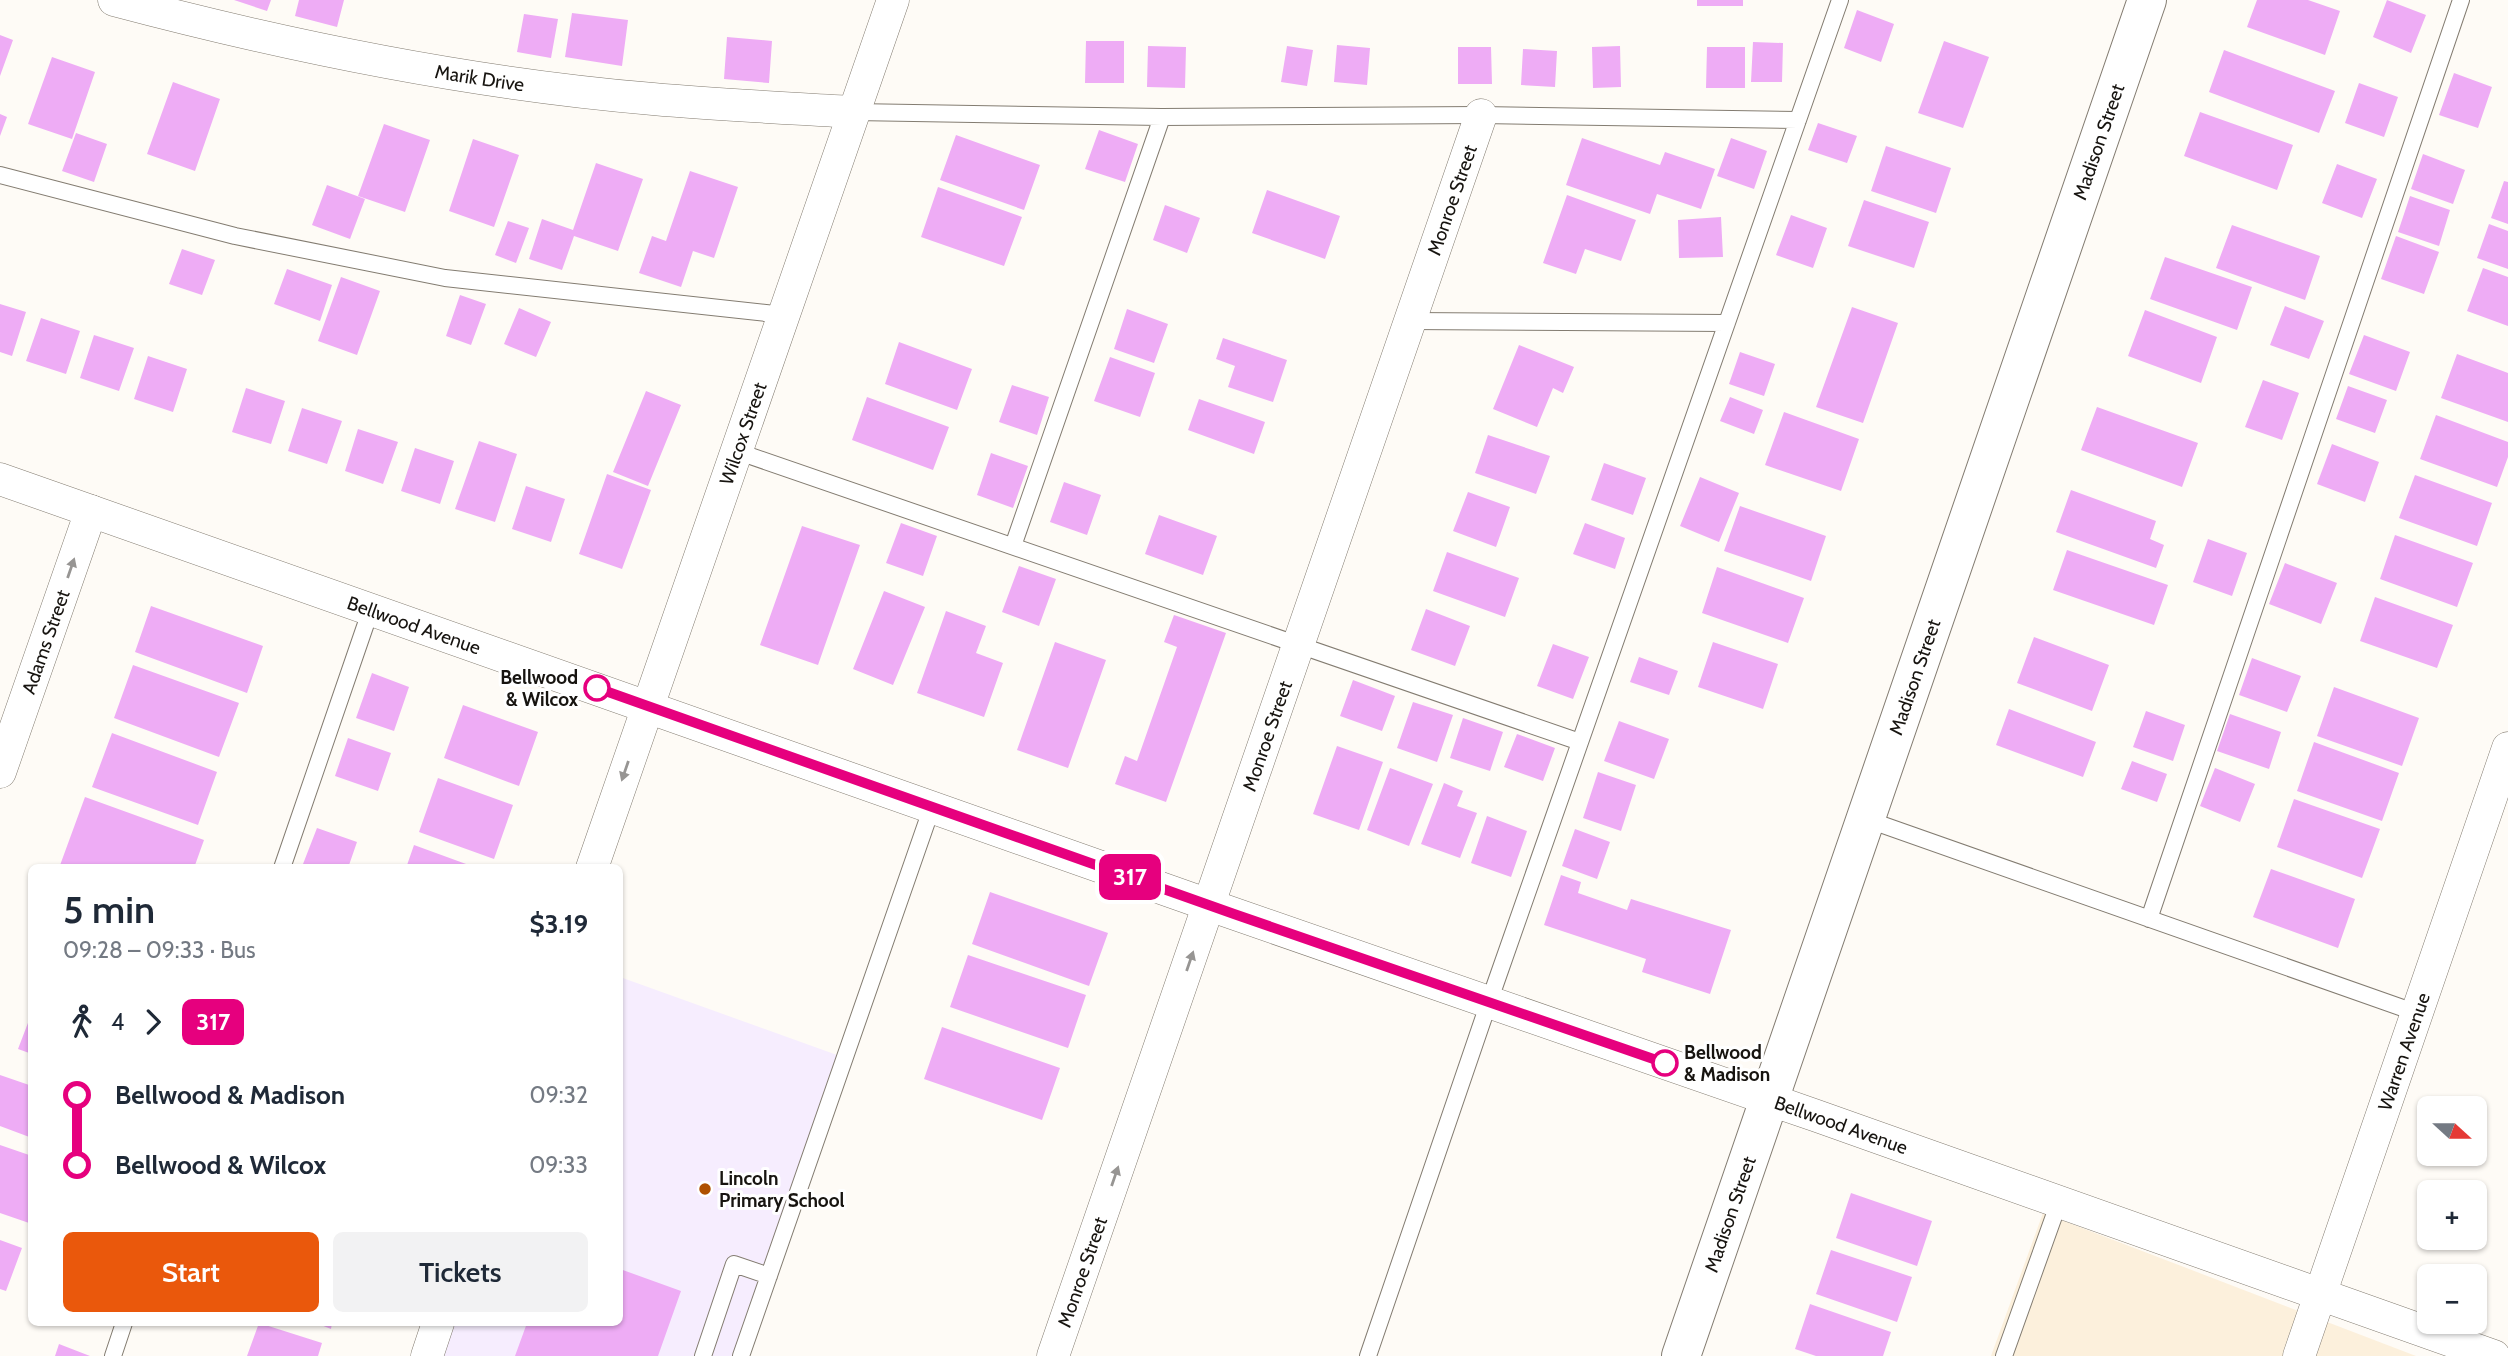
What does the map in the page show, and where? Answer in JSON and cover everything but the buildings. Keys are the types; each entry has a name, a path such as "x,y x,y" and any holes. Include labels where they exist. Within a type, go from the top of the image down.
{"street":[{"name":"Marik Drive","path":"114,0 241,32 472,76 651,99 854,113"},
{"name":"Wilcox Street","path":"593,864 893,0"},
{"name":"Madison Street","path":"1681,1356 2147,0"},
{"name":"Monroe Street","path":"1053,1356 1481,115"},
{"name":"Bellwood Avenue","path":"0,479 2494,1356"},
{"name":"Adams Street","path":"0,772 91,511"},
{"name":"Warren Avenue","path":"2299,1356 2508,748"},
{"path":"427,1356 437,1326"}],"lane":[{"path":"1368,1356 1840,0"},
{"path":"2149,919 2461,0"},
{"path":"854,113 1162,117 1481,115 1798,120"},
{"path":"1013,546 1162,117"},
{"path":"0,175 235,236 445,278 784,315"},
{"path":"1410,321 1727,323"},
{"path":"736,450 1580,741"},
{"path":"283,864 371,609"},
{"path":"741,1356 932,807"},
{"path":"1866,819 2417,1013"},
{"path":"2004,1356 2059,1202"},
{"path":"703,1356 734,1265 769,1276"},
{"path":"113,1356 123,1326"}],"shaded area":[{"name":"Lincoln Primary School","path":"623,978 837,1055 732,1356 434,1356 444,1326 623,1326"},
{"path":"2043,1213 2416,1356 1991,1356"}],"bus line":[{"name":"317","path":"597,688 1234,914 1665,1063"}],"place":[{"name":"Bellwood & Wilcox","path":"597,688"},
{"name":"Bellwood & Madison","path":"1665,1063"},
{"name":"Lincoln Primary School","path":"705,1189"}]}
